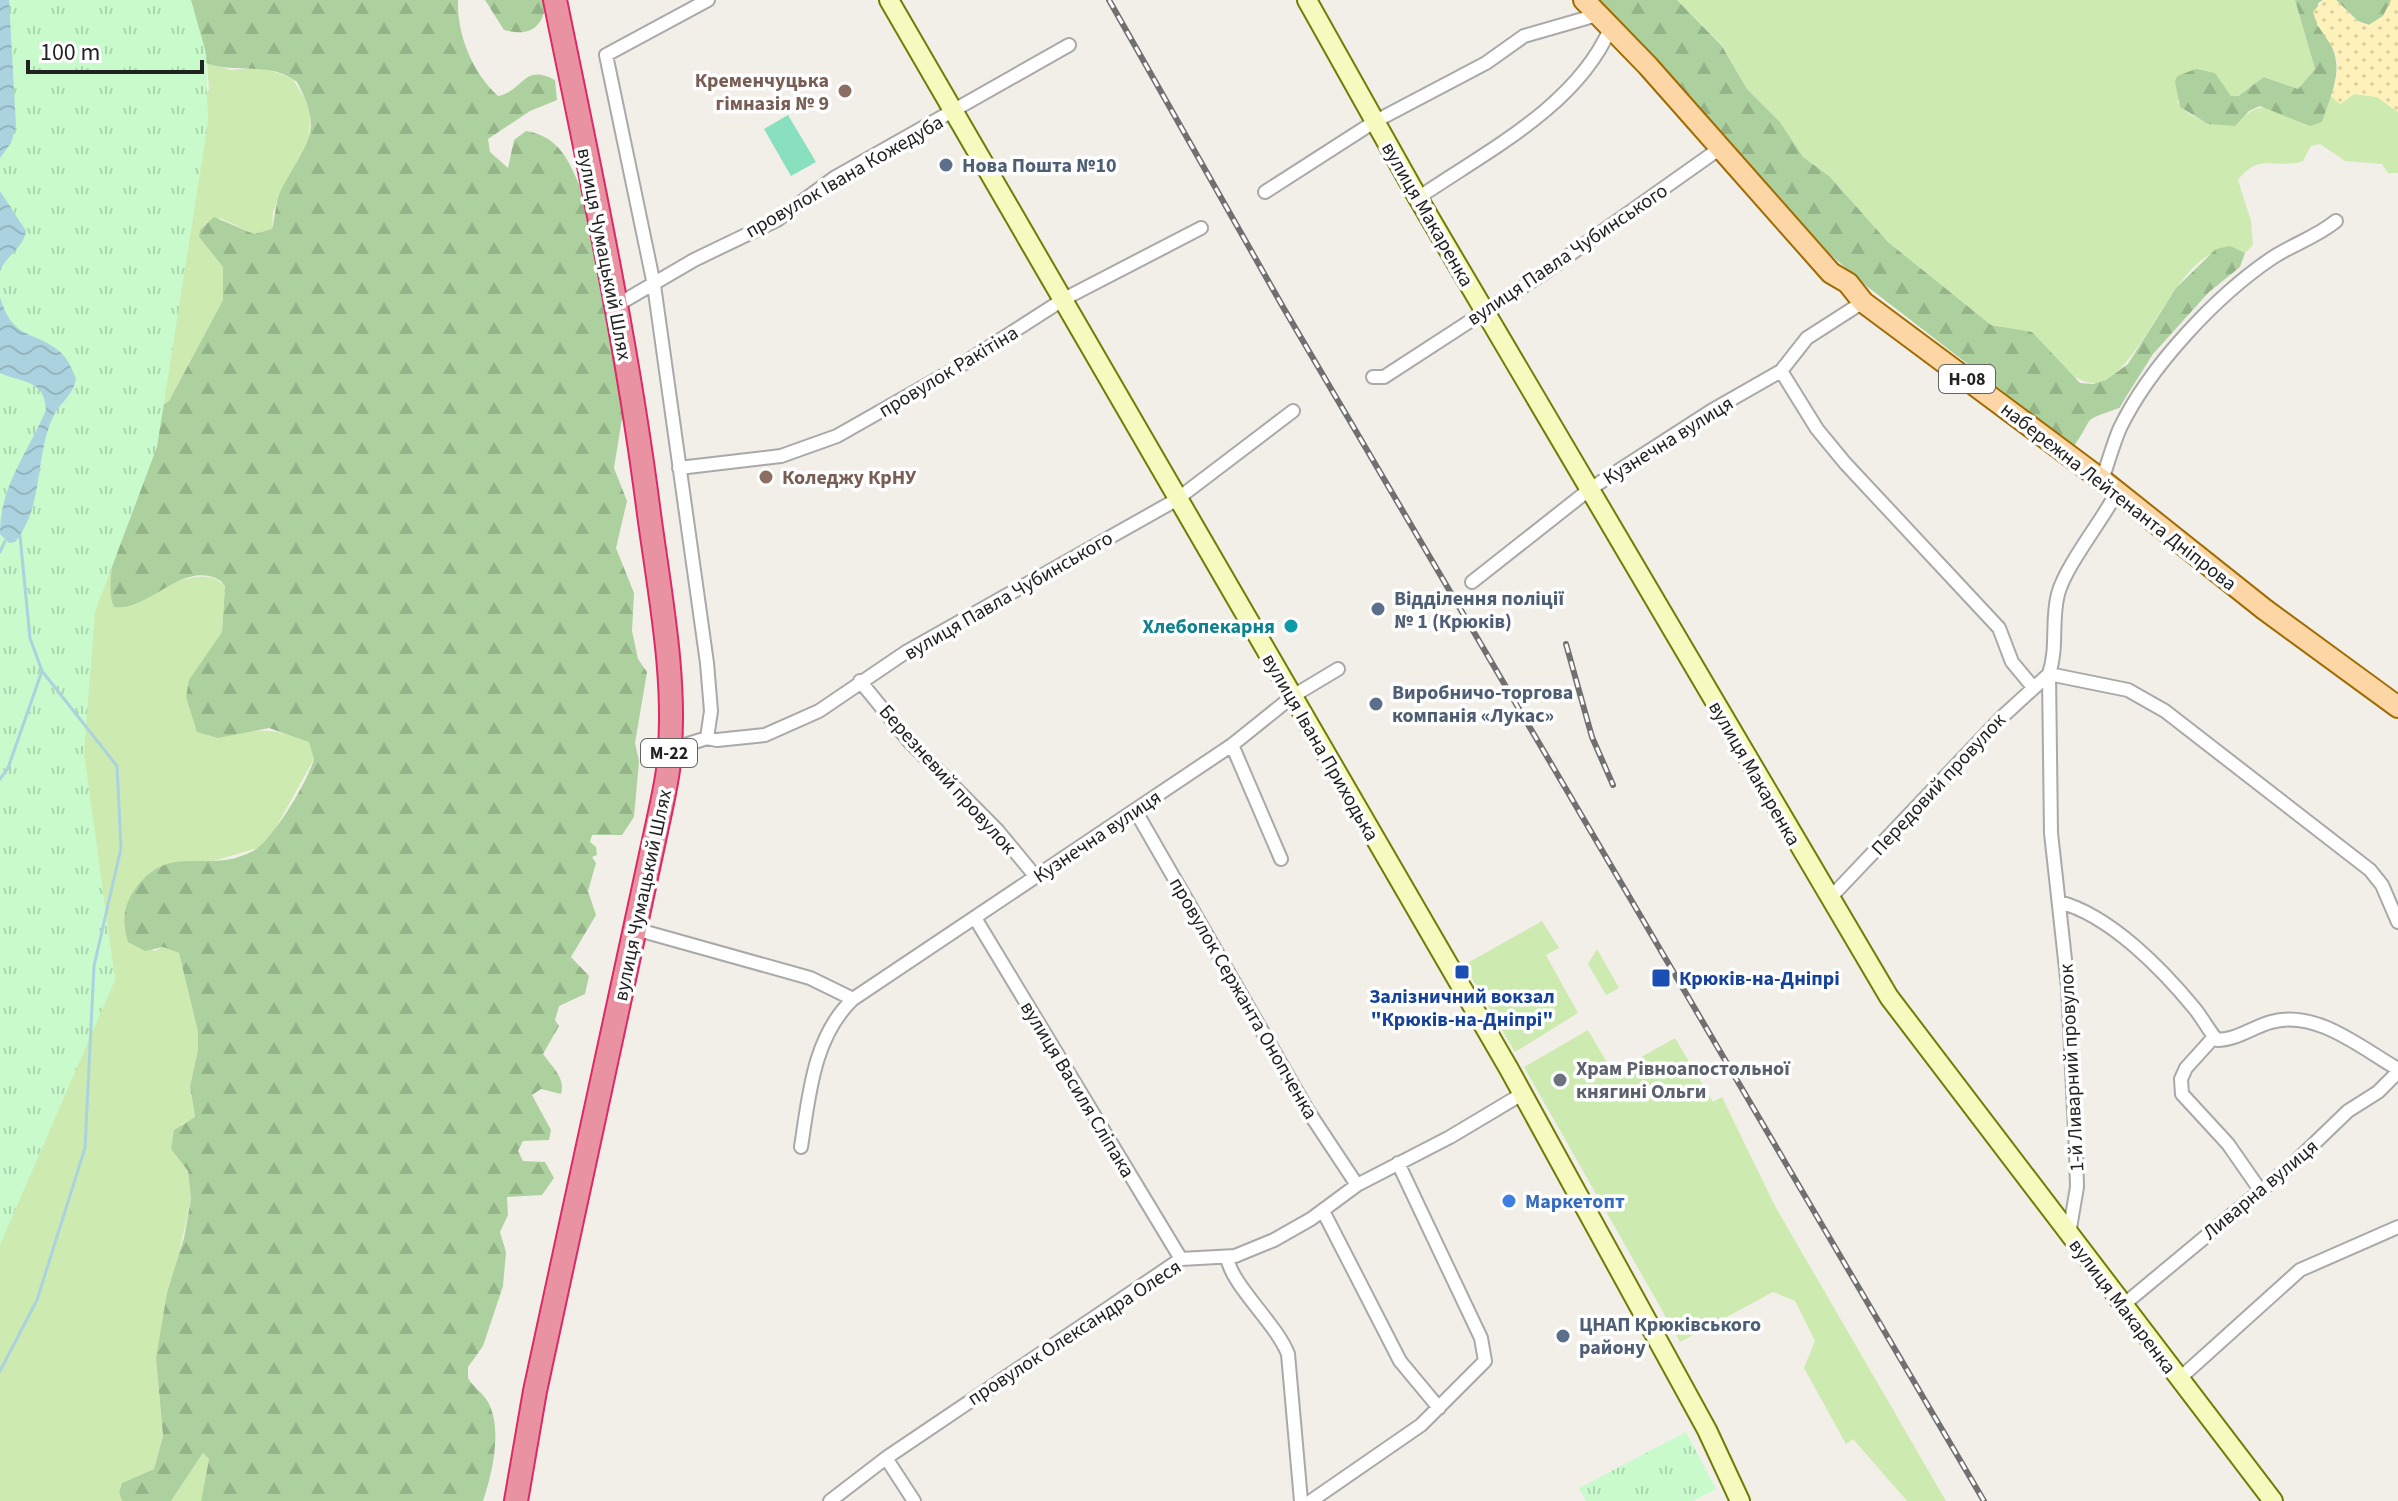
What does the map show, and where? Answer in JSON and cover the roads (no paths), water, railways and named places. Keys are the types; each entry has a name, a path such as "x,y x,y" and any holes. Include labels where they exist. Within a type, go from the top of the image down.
{"highway":[{"name":"вулиця Чумацький Шлях","path":"516,1501 531,1407 635,929 669,757 668,660 644,469 617,305 555,0"}],"main road":[{"name":"вулиця Івана Приходька","path":"889,0 1522,1094 1707,1430 1740,1501"},
{"name":"вулиця Макаренка","path":"1307,0 1418,198 1889,997 2273,1501"},
{"name":"набережна Лейтенанта Дніпрова","path":"1597,15 1648,66 1831,273 1848,283 1863,302 2110,486 2264,609 2398,707"}],"street":[{"path":"669,757 688,744 707,738 711,711 707,663 654,285 606,55 708,0"},
{"path":"1265,192 1374,122 1486,63 1524,36 1597,15 1590,65 1571,87 1518,129 1418,198"},
{"name":"провулок Івана Кожедуба","path":"617,305 694,260 777,220 834,178 1069,45"},
{"name":"вулиця Павла Чубинського","path":"1373,377 1384,377 1653,199 1719,149"},
{"name":"1-й Ливарний провулок","path":"2069,1234 2077,1162 2048,765 2049,674 2056,653 2057,603 2062,584 2110,486 2115,442 2131,407 2205,316 2271,259 2311,239 2336,221"},
{"name":"провулок Ракітіна","path":"679,468 781,456 827,441 955,369 1064,299 1201,228"},
{"name":"Кузнечна вулиця","path":"1472,582 1590,489 1711,411 1781,371 1807,338 1863,302"},
{"path":"1781,371 1817,429 1845,463 1999,628 2012,662 2032,686"},
{"name":"вулиця Павла Чубинського","path":"707,738 717,740 765,735 792,726 819,711 860,681 1176,500 1293,411"},
{"name":"Кузнечна вулиця","path":"801,1147 819,1056 833,1023 853,999 1232,745 1293,696 1338,669"},
{"path":"2049,674 2112,686 2139,695 2206,739 2370,870 2382,885 2398,922"},
{"name":"Передовий провулок","path":"1830,898 2032,686 2049,674"},
{"name":"Березневий провулок","path":"860,681 908,740 998,831 1036,877"},
{"path":"1232,745 1281,859"},
{"name":"провулок Сержанта Онопченка","path":"1135,810 1308,1111 1357,1185"},
{"path":"2059,902 2087,912 2139,951 2183,995 2214,1037 2228,1039 2289,1018 2311,1022 2333,1032 2398,1070"},
{"name":"вулиця Василя Сліпака","path":"975,918 1181,1259"},
{"path":"635,929 810,978 853,999"},
{"path":"2214,1037 2186,1068 2181,1079 2182,1094 2228,1144 2260,1190"},
{"name":"Ливарна вулиця","path":"2122,1306 2293,1164 2348,1111 2378,1092 2398,1070"},
{"name":"провулок Олександра Олеся","path":"830,1501 886,1458 1181,1259 1227,1257 1274,1240 1323,1211 1357,1185 1489,1116 1522,1094"},
{"path":"1311,1501 1404,1438 1485,1361 1484,1345 1398,1163"},
{"path":"1323,1211 1400,1361 1439,1408"},
{"path":"2179,1379 2300,1270 2398,1227"},
{"path":"1227,1257 1233,1274 1278,1333 1288,1354 1301,1501"},
{"path":"886,1458 914,1501"}],"water":[{"path":"0,0 9,0 16,126 11,143 0,158"},
{"path":"0,191 26,231 22,242 0,271"},
{"path":"0,297 11,321 25,333 59,351 76,378 48,430 31,512 15,542 9,543 0,534 5,500 16,470 46,410 45,400 37,387 0,373"}],"waterway":[{"path":"0,1371 37,1300 85,1148 94,966 121,848 117,766 42,671 30,638 20,536"},
{"path":"0,552 5,541"},
{"path":"0,779 8,768 42,671"}],"railway":[{"path":"1109,0 1283,307 1984,1501"},
{"path":"1566,644 1592,737 1613,785"}],"place":[{"name":"Кременчуцька гімназія № 9","path":"845,91"},
{"name":"Нова Пошта №10","path":"946,165"},
{"name":"Коледжу КрНУ","path":"766,477"},
{"name":"Відділення поліції № 1 (Крюків)","path":"1378,609"},
{"name":"Хлебопекарня","path":"1291,626"},
{"name":"Виробничо-торгова компанія «Лукас»","path":"1376,704"},
{"name":"Залізничний вокзал \"Крюкiв-на-Днiпрi\"","path":"1462,972"},
{"name":"Крюків-на-Дніпрі","path":"1661,978"},
{"name":"Храм Рівноапостольної княгині Ольги","path":"1560,1080"},
{"name":"Маркетопт","path":"1509,1201"},
{"name":"ЦНАП Крюківського району","path":"1563,1336"}]}
